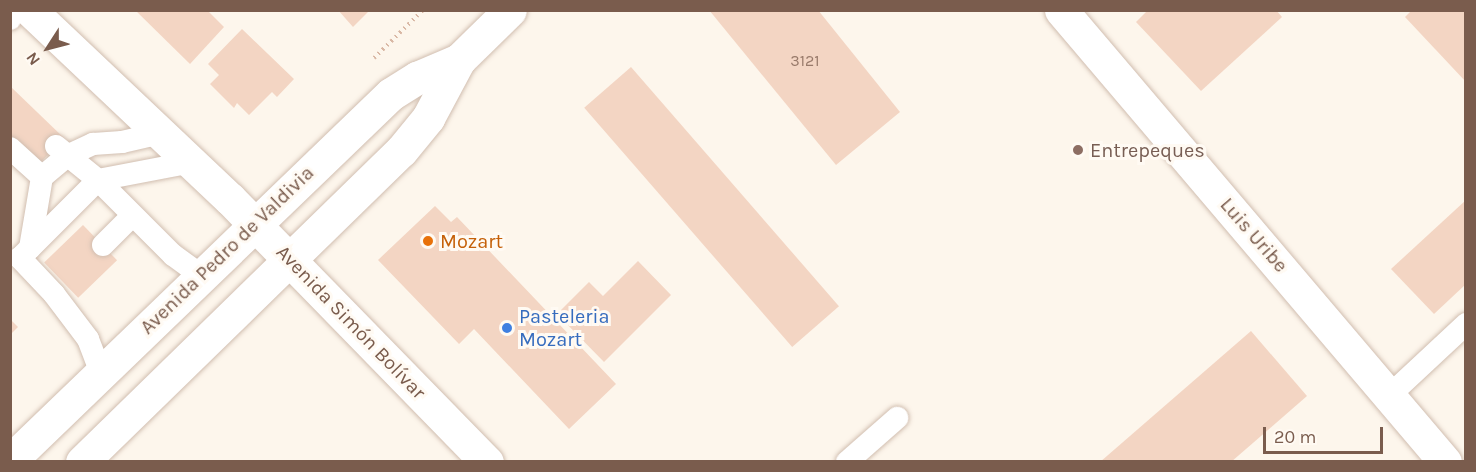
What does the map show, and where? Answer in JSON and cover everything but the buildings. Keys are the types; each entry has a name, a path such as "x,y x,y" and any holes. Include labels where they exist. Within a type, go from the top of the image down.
{"street":[{"name":"Avenida Simón Bolívar","path":"30,10 192,162 487,462"},
{"name":"Avenida Pedro de Valdivia","path":"82,462 415,135 445,90 459,60 510,10"},
{"name":"Luis Uribe","path":"1061,10 1390,394 1445,462"},
{"name":"Avenida Pedro de Valdivia","path":"10,461 391,94 417,78 459,60"}],"lane":[{"path":"10,19 13,10"},
{"path":"30,248 42,177 62,151 93,144 122,142 160,133"},
{"path":"10,148 42,177"},
{"path":"62,151 98,180 173,255 201,275"},
{"path":"101,373 88,339 60,289 20,258 98,180 192,162"},
{"path":"103,245 132,216"},
{"path":"1390,394 1466,324"},
{"path":"847,462 897,418"}],"place":[{"name":"Entrepeques","path":"1078,150"},
{"name":"Mozart","path":"428,241"},
{"name":"Pasteleria Mozart","path":"507,328"}]}
